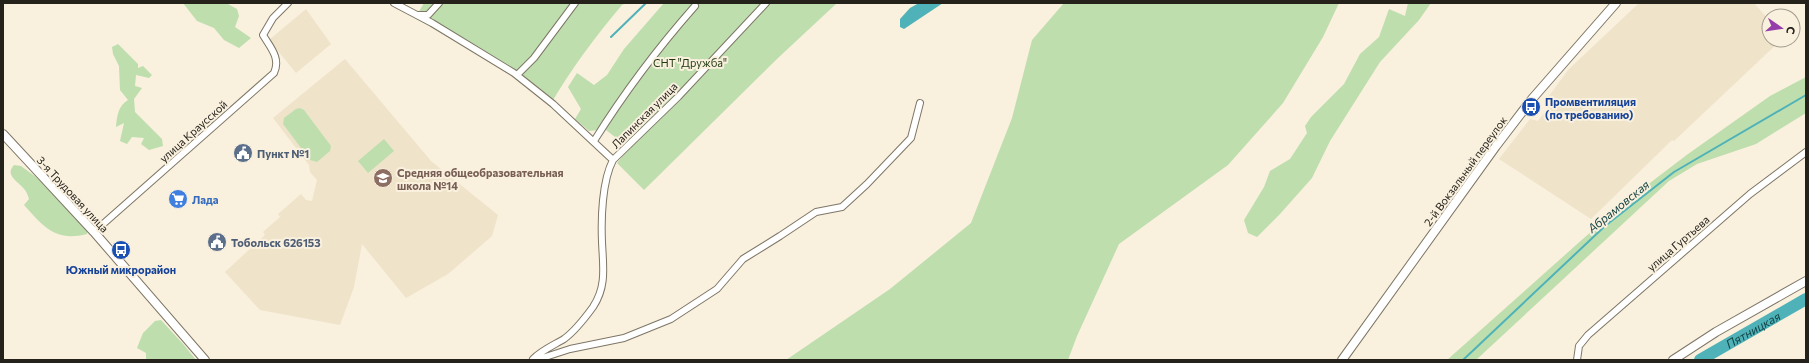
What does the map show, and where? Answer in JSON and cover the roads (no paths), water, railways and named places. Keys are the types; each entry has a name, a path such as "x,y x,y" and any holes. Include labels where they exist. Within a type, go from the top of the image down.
{"street":[{"name":"улица Краусской","path":"94,232 274,73 276,68 276,58 263,35 273,18 288,3"},
{"path":"394,3 418,15 517,75 553,104 613,160"},
{"path":"418,15 428,15 439,3"},
{"path":"517,75 534,58 575,3"},
{"name":"Лапинская улица","path":"532,360 541,352 568,336 584,319 598,297 604,272 602,241 605,186 613,160 678,97 766,3"},
{"name":"2-й Вокзальный переулок","path":"1342,360 1496,146 1532,99 1616,3"},
{"name":"Лапинская улица","path":"594,142 619,101 647,62 695,6"},
{"path":"536,360 570,349 624,338 671,319 717,289 743,259 816,212 842,207 867,184 911,138 920,103"},
{"name":"3-я Трудовая улица","path":"3,134 94,232 205,360"},
{"name":"улица Гуртьева","path":"1577,360 1579,346 1588,335 1750,194 1806,152"},
{"path":"1673,360 1716,332 1806,281"}],"water":[{"path":"919,3 943,3 904,29 900,27 900,19 910,8"}],"waterway":[{"path":"611,37 646,3"},
{"name":"Абрамовская","path":"1463,360 1605,226 1674,172 1806,95"},
{"name":"Пятницкая","path":"1700,360 1806,299"}],"place":[{"name":"Промвентиляция (по требованию)","path":"1531,107"},
{"name":"Пункт №1","path":"243,153"},
{"name":"Средняя общеобразовательная школа №14","path":"383,178"},
{"name":"Лада","path":"178,199"},
{"name":"Тобольск 626153","path":"217,242"},
{"name":"Южный микрорайон","path":"121,250"}],"park label":[{"name":"СНТ \"Дружба\"","path":"690,62"}]}
